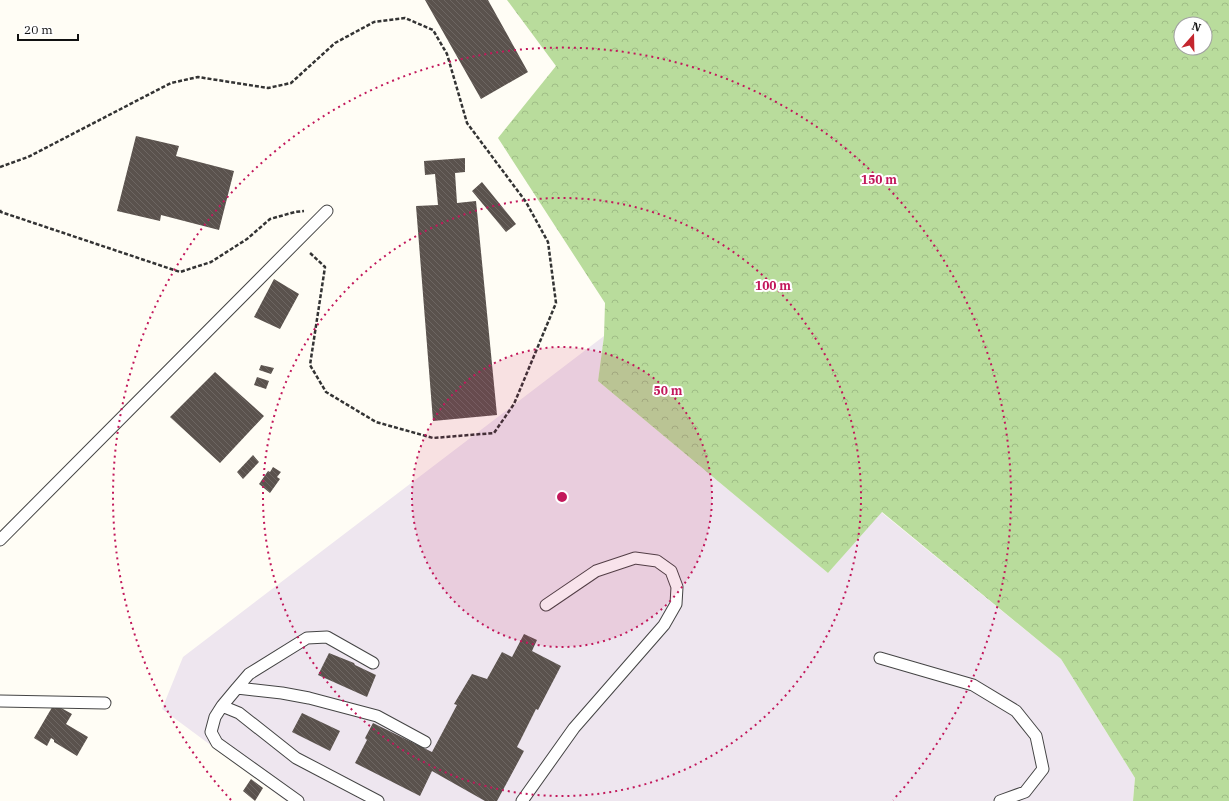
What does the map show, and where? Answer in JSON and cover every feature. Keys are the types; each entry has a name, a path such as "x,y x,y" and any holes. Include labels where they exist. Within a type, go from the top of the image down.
{"lane":[{"path":"0,540 327,210"},
{"path":"522,801 574,728 664,625 676,604 677,587 670,571 657,561 635,558 596,571 546,605"},
{"path":"298,801 217,743 211,732 215,717 222,706 249,674 307,638 327,637 373,663"},
{"path":"880,658 973,685 1016,711 1036,736 1043,769 1025,792 1000,801"},
{"path":"237,688 282,693 309,698 377,716 425,742"},
{"path":"0,701 105,703"},
{"path":"222,706 239,714 296,758 378,801"}],"path":[{"path":"0,167 28,157 171,83 198,77 268,88 291,83 335,43 374,22 404,18 433,30 447,54 467,123 526,202 548,242 556,303 514,404 494,433 433,438 376,422 326,392 310,364 325,267 298,240"},
{"path":"0,210 1,212 180,272 212,262 247,239 270,219 295,212 327,210"}],"shaded area":[{"path":"604,336 598,381 828,573 881,512 1061,659 1135,778 1133,801 286,801 162,709 183,657"}],"green space":[{"path":"507,0 1229,0 1229,801 1133,801 1135,778 1061,659 882,512 828,573 598,381 604,336 605,303 498,138 556,66"}],"building":[{"path":"425,0 488,0 528,72 481,99"},
{"path":"136,136 179,146 176,156 234,171 219,230 161,215 160,221 117,211"},
{"path":"465,158 465,172 455,173 457,203 476,201 497,415 433,421 416,206 438,205 435,174 425,175 424,161"},
{"path":"482,182 516,224 506,232 472,191"},
{"path":"274,279 299,294 280,329 254,317"},
{"path":"261,365 274,368 271,374 259,370"},
{"path":"215,372 264,416 220,463 170,417"},
{"path":"257,377 269,381 266,389 254,385"},
{"path":"253,455 259,462 243,479 237,472"},
{"path":"273,467 281,472 277,477 280,479 270,493 259,484 268,471 270,472"},
{"path":"524,634 537,640 532,651 561,666 538,710 536,709 517,747 524,751 497,801 485,801 432,771 420,796 355,763 367,740 365,738 373,723 432,752 457,705 454,704 472,674 487,679 502,652 512,657"},
{"path":"329,653 354,663 355,665 376,675 367,697 318,675"},
{"path":"54,704 72,714 66,724 88,737 77,756 54,742 51,738 47,746 34,738"},
{"path":"302,713 340,731 330,751 292,732"},
{"path":"251,779 263,788 255,801 243,791"}]}
